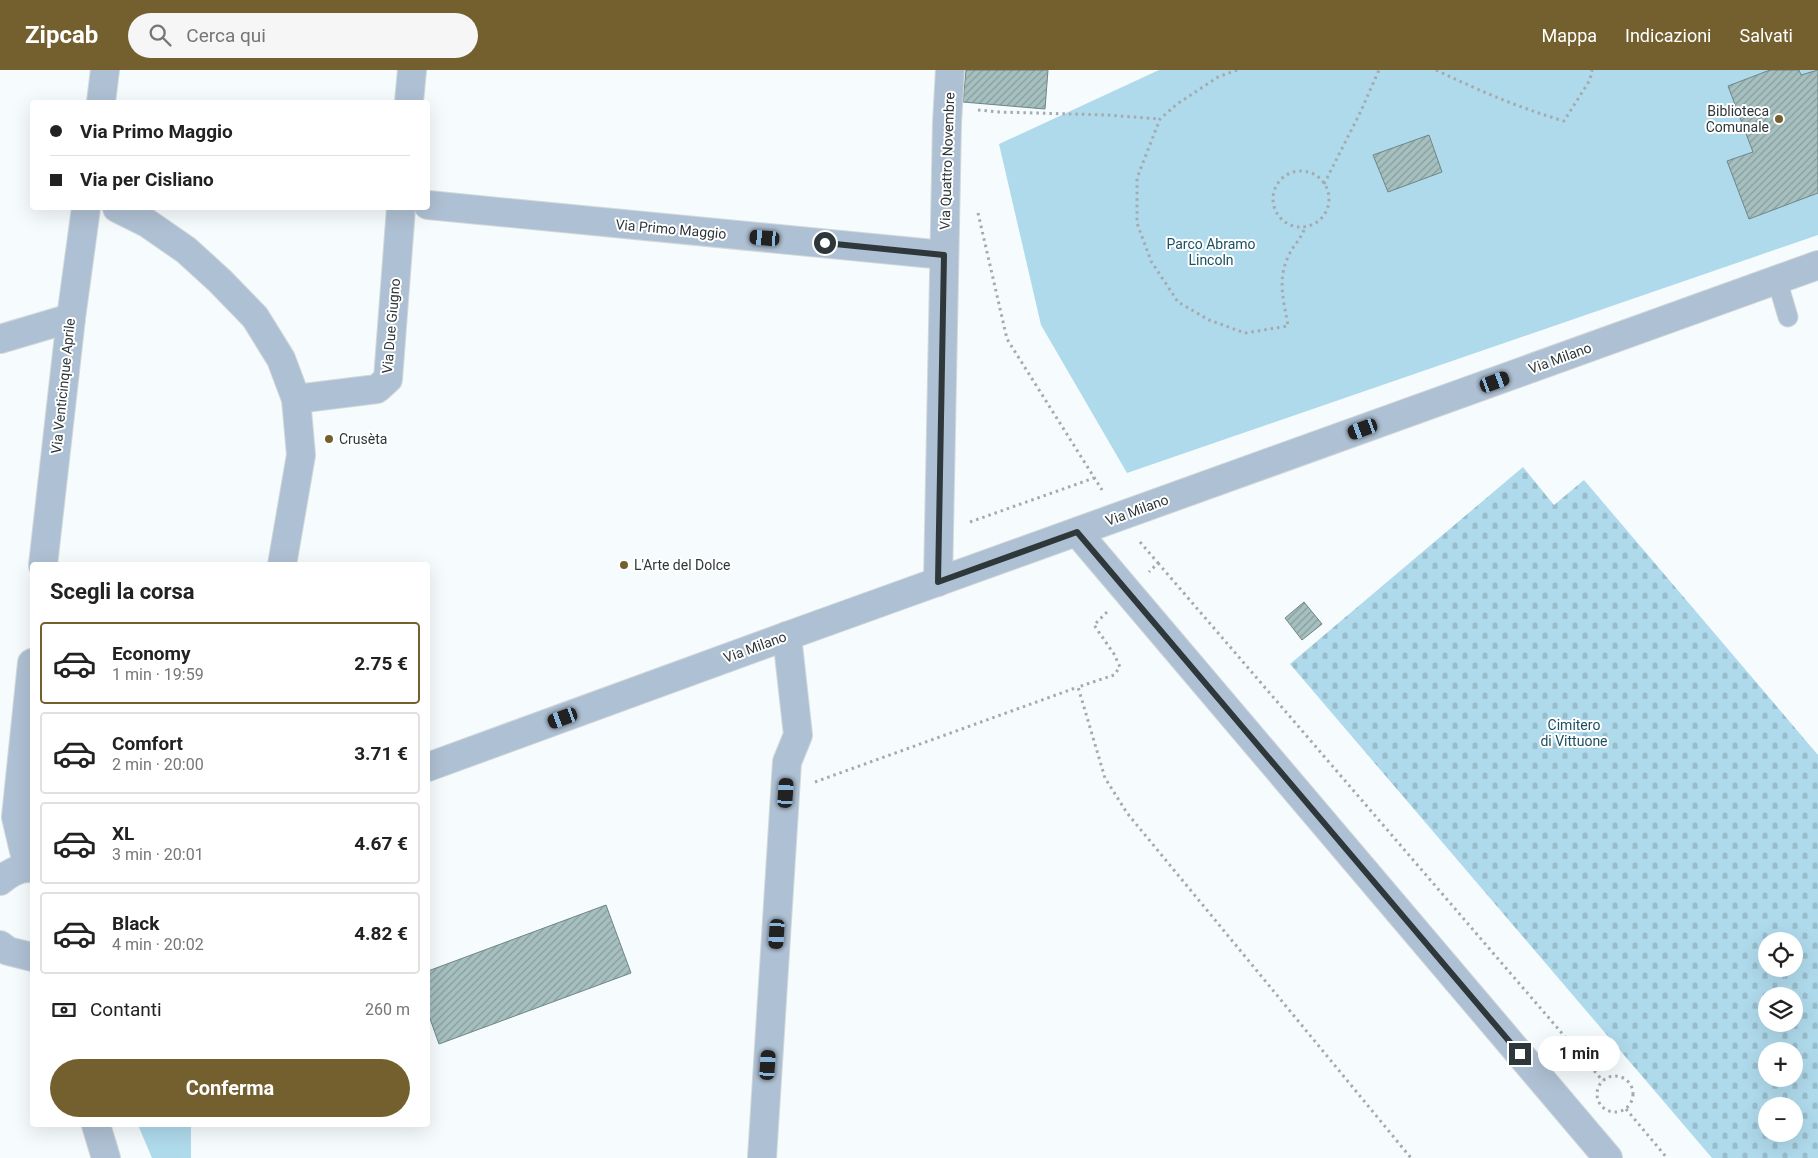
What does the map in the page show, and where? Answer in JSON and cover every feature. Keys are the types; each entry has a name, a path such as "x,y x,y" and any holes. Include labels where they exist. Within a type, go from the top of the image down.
{"street":[{"path":"101,100 105,70"},
{"path":"409,100 412,70"},
{"name":"Via Quattro Novembre","path":"938,582 944,255 950,70"},
{"name":"Via Primo Maggio","path":"430,206 944,255"},
{"name":"Via Venticinque Aprile","path":"43,562 71,318 86,210"},
{"path":"121,210 147,223 186,250 220,280 255,317 281,359 296,398 301,455 283,562"},
{"name":"Via Due Giugno","path":"296,398 377,389 388,379 401,210"},
{"name":"Via Milano","path":"430,766 1818,265"},
{"path":"0,339 71,318"},
{"path":"1077,532 1608,1158"},
{"path":"762,1158 788,762 798,735 787,636"},
{"path":"0,881 9,873 30,868 16,817 29,731 30,708"},
{"path":"0,944 8,951 30,956"},
{"path":"97,1127 106,1158"}],"lane":[{"path":"1777,280 1788,317"}],"path":[{"path":"1237,70 1218,77 1177,104 1160,120 1137,178 1137,223 1151,261 1178,302 1209,320 1245,333 1288,326 1280,281 1288,256 1302,237 1305,227"},
{"path":"1324,184 1360,113 1379,70"},
{"path":"1436,70 1488,95 1536,113 1564,120 1590,80 1592,70"},
{"path":"948,106 999,112 1108,115 1160,120"},
{"path":"1293,172 1311,173 1318,177 1329,192 1327,211 1321,219 1305,227 1286,223 1279,216 1273,199 1278,182 1293,172"},
{"path":"976,208 1007,339 1119,517 1603,1080"},
{"path":"939,528 961,526 1094,478"},
{"path":"786,793 1114,675 1120,667 1114,654 1094,625 1158,563"},
{"path":"1078,687 1105,778 1127,813 1411,1158"},
{"path":"1608,1077 1620,1077 1629,1083 1633,1094 1630,1105 1626,1108 1614,1112 1603,1108 1597,1097 1597,1091 1603,1080 1608,1077"},
{"path":"1626,1108 1667,1158"}],"green space":[{"name":"Parco Abramo Lincoln","path":"1159,70 1818,70 1818,235 1127,473 1041,325 999,144"},
{"name":"Cimitero di Vittuone","path":"1523,467 1554,505 1584,480 1818,755 1818,1158 1712,1158 1290,664"},
{"path":"139,1127 191,1127 191,1158 152,1158"}],"building":[{"path":"966,70 1048,70 1045,109 963,102"},
{"name":"Biblioteca Comunale","path":"1770,70 1799,70 1801,75 1818,70 1818,193 1749,219 1727,161 1753,152 1728,86"},
{"path":"1429,135 1442,172 1388,192 1373,155"},
{"path":"1304,602 1322,624 1302,640 1285,618"},
{"path":"606,905 631,973 439,1044 430,1019 430,970"}],"place":[{"name":"Biblioteca Comunale","path":"1779,119"},
{"name":"Crusèta","path":"329,439"},
{"name":"L'Arte del Dolce","path":"624,565"}],"route":[{"path":"825,243 944,255 938,582 1077,532 1520,1054"}]}
